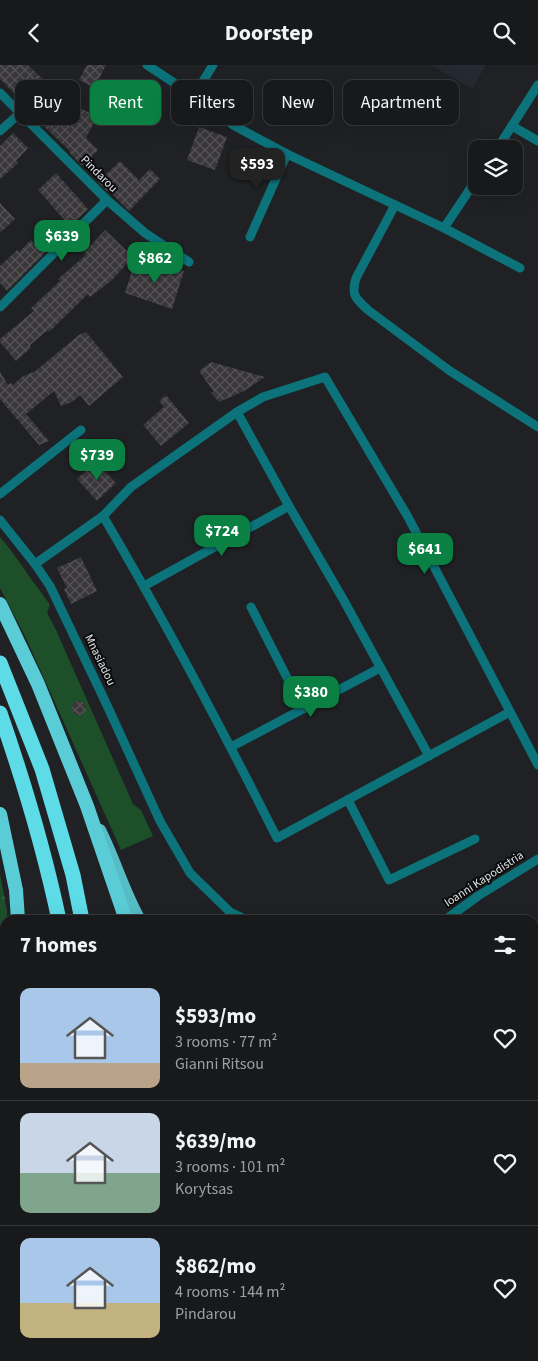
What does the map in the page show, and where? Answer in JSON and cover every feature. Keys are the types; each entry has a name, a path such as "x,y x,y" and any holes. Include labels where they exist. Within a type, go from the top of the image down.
{"highway":[{"path":"0,604 38,684 88,806 124,915"},
{"path":"0,663 42,769 73,875 81,915"},
{"path":"0,713 22,773 50,876 58,915"},
{"path":"0,814 16,890 18,915"}],"main road":[{"path":"88,806 110,850 137,915"}],"street":[{"path":"147,65 171,81"},
{"path":"204,80 213,65"},
{"path":"503,140 538,85"},
{"name":"Pindarou","path":"0,93 15,108"},
{"path":"0,131 15,118"},
{"name":"Pindarou","path":"32,125 107,199 145,233 189,262"},
{"path":"233,125 287,154 444,228 520,268"},
{"path":"512,126 538,141"},
{"path":"250,237 287,154"},
{"path":"444,228 468,192"},
{"path":"2,302 107,199"},
{"path":"395,205 356,277 353,289 356,299 450,371 538,427"},
{"path":"35,564 103,517 131,487 237,411 263,397 325,377 408,517 538,765"},
{"path":"237,411 343,599 428,756"},
{"path":"0,494 81,430"},
{"path":"144,586 289,506"},
{"path":"103,517 144,586 231,747 277,838 510,711"},
{"name":"Mnasiadou","path":"0,520 50,586 160,821 190,873 230,912 236,915"},
{"path":"251,607 302,709"},
{"path":"231,747 380,668"},
{"path":"348,800 388,880 475,839"},
{"name":"Ioanni Kapodistria","path":"452,915 478,896 538,859"}],"shaded area":[{"path":"431,65 486,65 472,89"}],"green space":[{"path":"0,537 50,605 47,613 133,804 141,810 153,836 121,850 25,636 0,588"},
{"path":"0,874 7,911 7,915 0,915"}],"building":[{"path":"0,65 28,65 44,80 15,80 15,94 0,79"},
{"path":"87,65 106,65 98,80 90,80 90,86 79,80"},
{"path":"80,108 90,113 90,125 93,125 86,138 98,150 82,166 70,151 43,125 80,125"},
{"path":"199,127 227,137 215,170 187,160"},
{"path":"13,133 28,148 16,161 18,163 0,179 0,146"},
{"path":"120,161 139,180 150,169 160,179 129,211 98,182"},
{"path":"56,173 88,209 70,226 38,190"},
{"path":"0,203 15,219 0,233"},
{"path":"105,230 133,257 112,280 90,297 88,294 49,332 48,330 30,345 31,348 16,361 0,342 0,339 34,311 31,308 60,281 58,279 86,255 84,253"},
{"path":"39,238 50,248 7,291 0,283 0,266 17,250 19,252 31,240 34,244"},
{"path":"135,261 159,268 161,264 184,271 172,309 125,293"},
{"path":"86,332 123,377 89,406 80,395 72,402 61,406 54,391 26,414 49,441 39,445 0,399 0,372 8,385 11,383 13,385 23,376 34,372 79,335"},
{"path":"211,362 265,377 244,391 219,402 211,393 214,392 199,371"},
{"path":"166,395 189,423 161,446 143,425 164,407 159,401"},
{"path":"96,462 116,483 97,501 77,479"},
{"path":"81,557 97,591 71,604 64,589 67,588 57,568"},
{"path":"76,701 82,701 86,708 82,715 76,715 72,711 72,705"}]}
